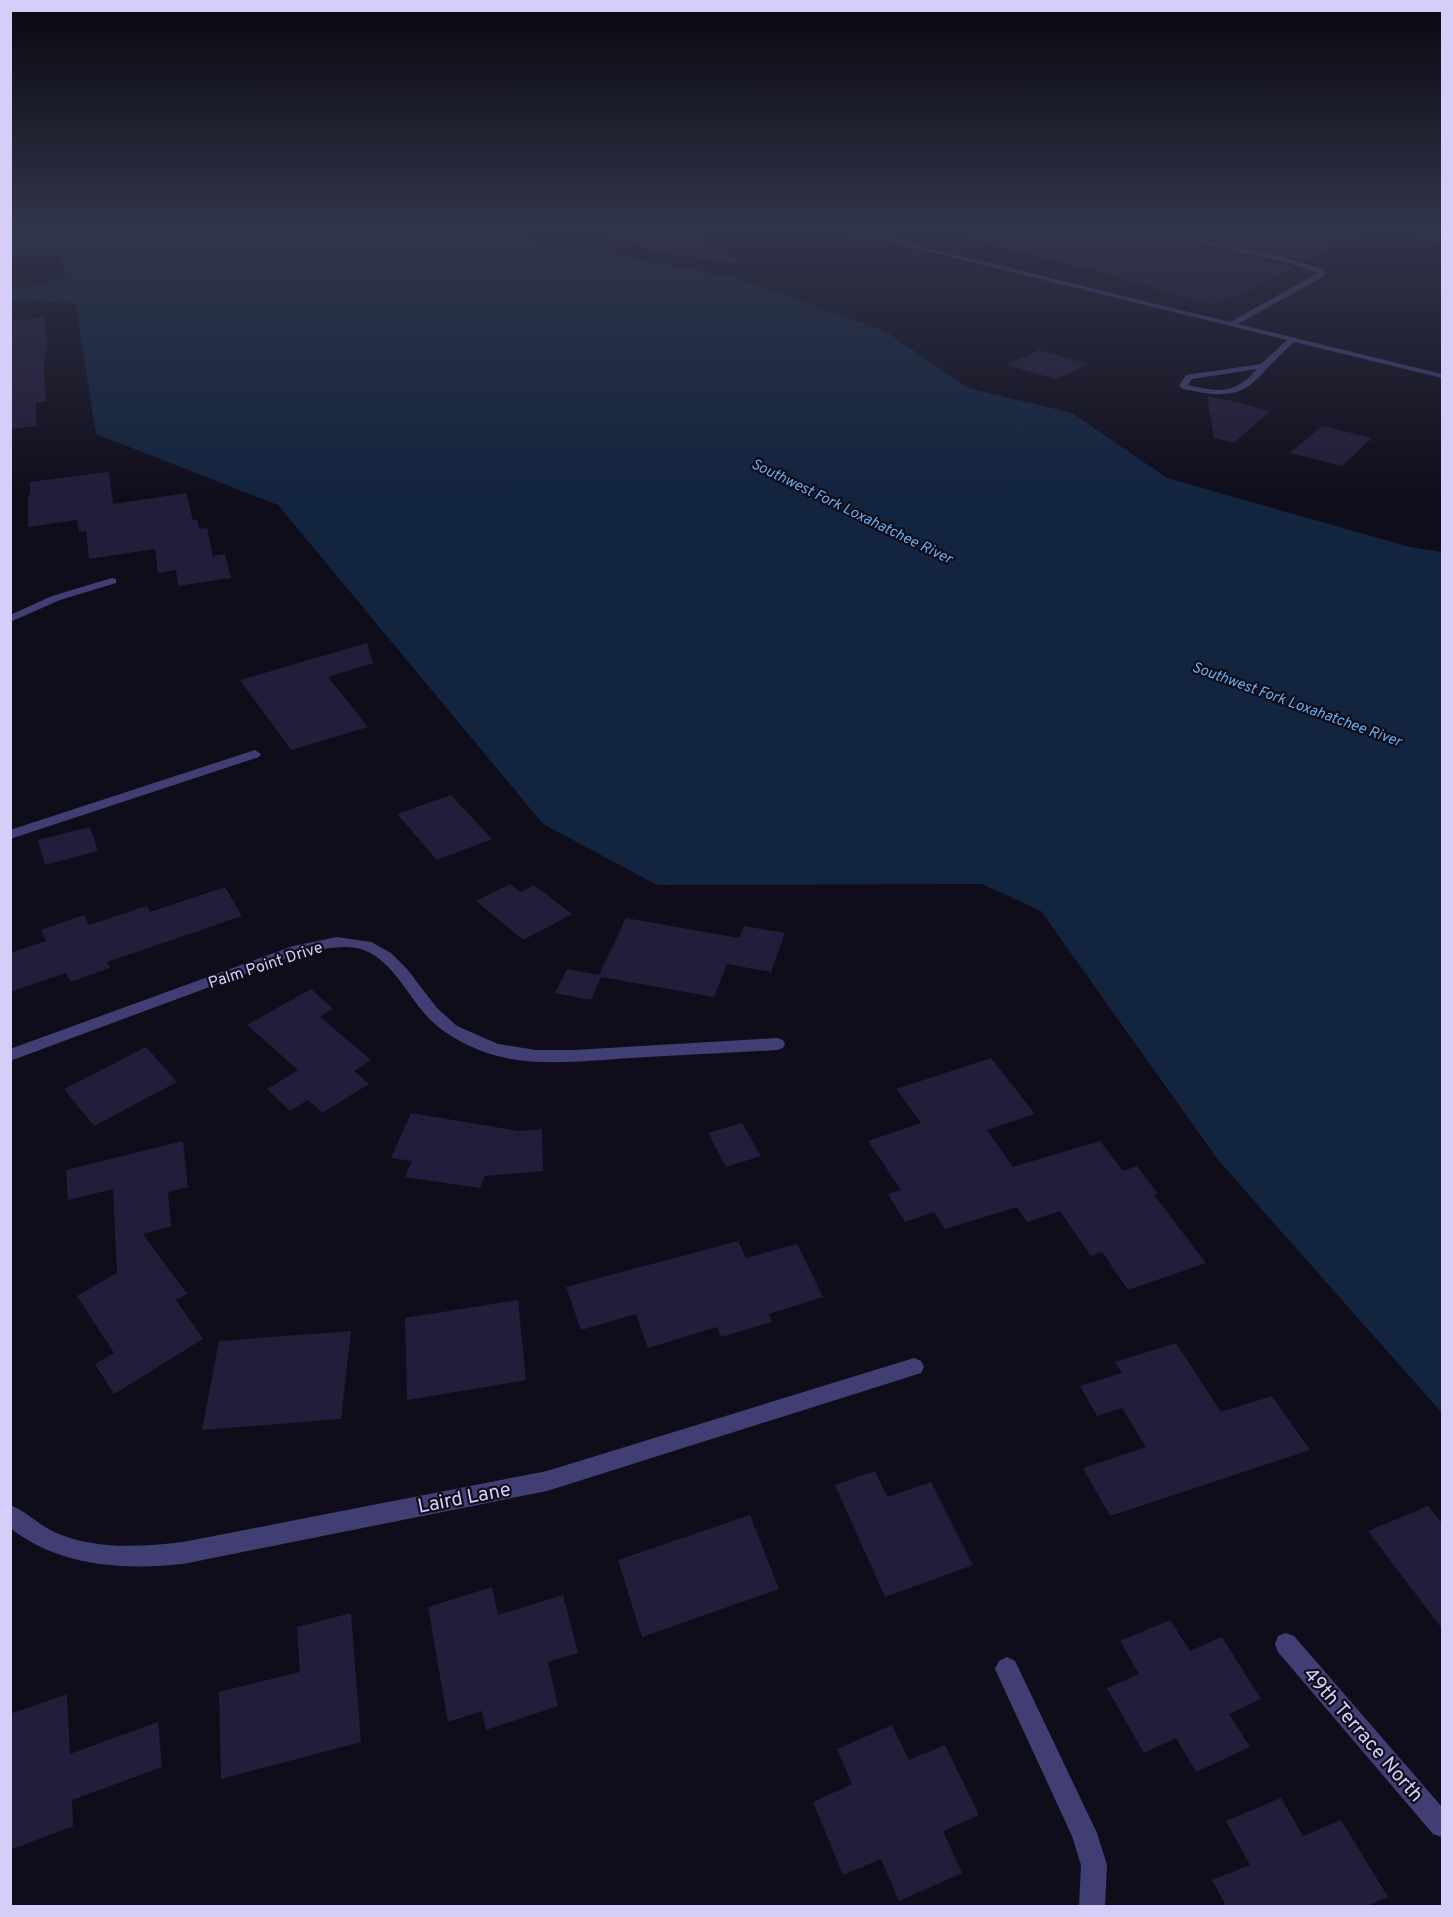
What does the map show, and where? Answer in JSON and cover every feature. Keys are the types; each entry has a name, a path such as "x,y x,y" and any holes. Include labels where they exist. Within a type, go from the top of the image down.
{"street":[{"path":"1191,315 1443,376"},
{"path":"1230,325 1247,315"},
{"path":"1263,366 1189,377 1183,386 1211,392 1241,390 1263,366 1293,340"},
{"path":"10,619 56,598 112,581"},
{"path":"10,835 255,754"},
{"name":"Palm Point Drive","path":"10,1055 298,949 341,942 362,944 380,950 393,960 440,1021 465,1038 497,1050 546,1057 777,1044"},
{"name":"Laird Lane","path":"10,1515 41,1536 65,1547 92,1554 142,1557 183,1553 547,1481 914,1366"},
{"name":"49th Terrace North","path":"1286,1644 1443,1825"},
{"path":"1007,1669 1084,1833 1094,1865 1092,1906"}],"water":[{"name":"Southwest Fork Loxahatchee River","path":"77,315 841,315 885,331 968,388 1072,413 1167,478 1410,547 1442,552 1442,1413 1219,1161 1041,911 982,884 657,885 543,824 278,505 96,434"}],"building":[{"path":"45,317 46,401 36,403 36,426 10,429 10,321"},
{"path":"1039,350 1088,364 1056,379 1006,365"},
{"path":"1207,396 1270,411 1234,443 1214,438"},
{"path":"1322,426 1372,438 1342,466 1290,453"},
{"path":"109,472 113,504 186,493 193,520 197,520 199,529 207,528 213,556 225,554 231,578 178,586 176,570 158,573 155,549 89,559 86,531 79,532 77,520 28,527 30,482"},
{"path":"367,643 373,663 328,677 368,727 291,750 240,680"},
{"path":"451,795 492,839 437,860 397,814"},
{"path":"90,827 98,851 45,865 38,840"},
{"path":"510,884 521,892 534,885 572,914 523,940 476,901"},
{"path":"225,887 242,916 107,962 110,968 71,982 66,973 10,992 10,953 46,941 41,930 84,915 89,925 147,906 150,912"},
{"path":"626,918 739,938 744,926 785,933 771,972 727,964 714,997 601,977 591,1000 555,993 567,969 599,975"},
{"path":"311,989 333,1009 320,1017 371,1060 354,1071 369,1084 322,1113 308,1100 290,1111 267,1089 298,1070 247,1025"},
{"path":"146,1047 177,1082 94,1126 64,1089"},
{"path":"991,1058 1035,1114 987,1130 1013,1167 1100,1141 1123,1171 1137,1166 1158,1194 1154,1195 1206,1263 1128,1290 1102,1252 1091,1256 1060,1211 1027,1222 1017,1207 945,1229 934,1212 905,1222 888,1194 901,1190 868,1141 921,1123 896,1089"},
{"path":"411,1113 519,1131 542,1129 543,1171 485,1176 480,1188 405,1177 412,1161 391,1158"},
{"path":"742,1123 761,1156 726,1167 708,1133"},
{"path":"183,1141 188,1187 168,1192 171,1226 143,1234 187,1294 176,1300 203,1339 114,1394 95,1364 114,1353 77,1296 117,1273 113,1189 68,1200 66,1170"},
{"path":"738,1241 746,1258 797,1244 823,1297 769,1314 772,1322 721,1337 717,1327 648,1348 636,1314 581,1330 566,1287"},
{"path":"518,1300 526,1380 407,1400 405,1318"},
{"path":"351,1331 341,1419 202,1430 219,1341"},
{"path":"1176,1343 1221,1412 1272,1396 1310,1450 1110,1516 1083,1468 1146,1447 1122,1408 1097,1416 1080,1386 1122,1373 1115,1362"},
{"path":"875,1471 887,1497 931,1482 973,1565 885,1597 835,1485"},
{"path":"1428,1506 1443,1525 1443,1630 1368,1531"},
{"path":"750,1515 779,1589 642,1637 618,1560"},
{"path":"492,1587 498,1615 563,1595 578,1653 548,1662 558,1706 486,1730 482,1711 448,1722 428,1607"},
{"path":"351,1613 361,1742 221,1779 219,1692 300,1672 297,1627"},
{"path":"1170,1620 1190,1651 1222,1637 1261,1699 1229,1714 1250,1747 1196,1772 1176,1738 1144,1753 1107,1688 1139,1674 1120,1641"},
{"path":"67,1694 70,1754 158,1722 162,1767 72,1800 73,1826 10,1850 10,1714"},
{"path":"892,1725 909,1760 945,1745 979,1815 943,1831 962,1873 899,1901 881,1859 843,1875 813,1802 852,1784 837,1749"},
{"path":"1281,1798 1303,1836 1341,1820 1388,1897 1367,1906 1226,1906 1212,1880 1250,1865 1226,1821"}]}
